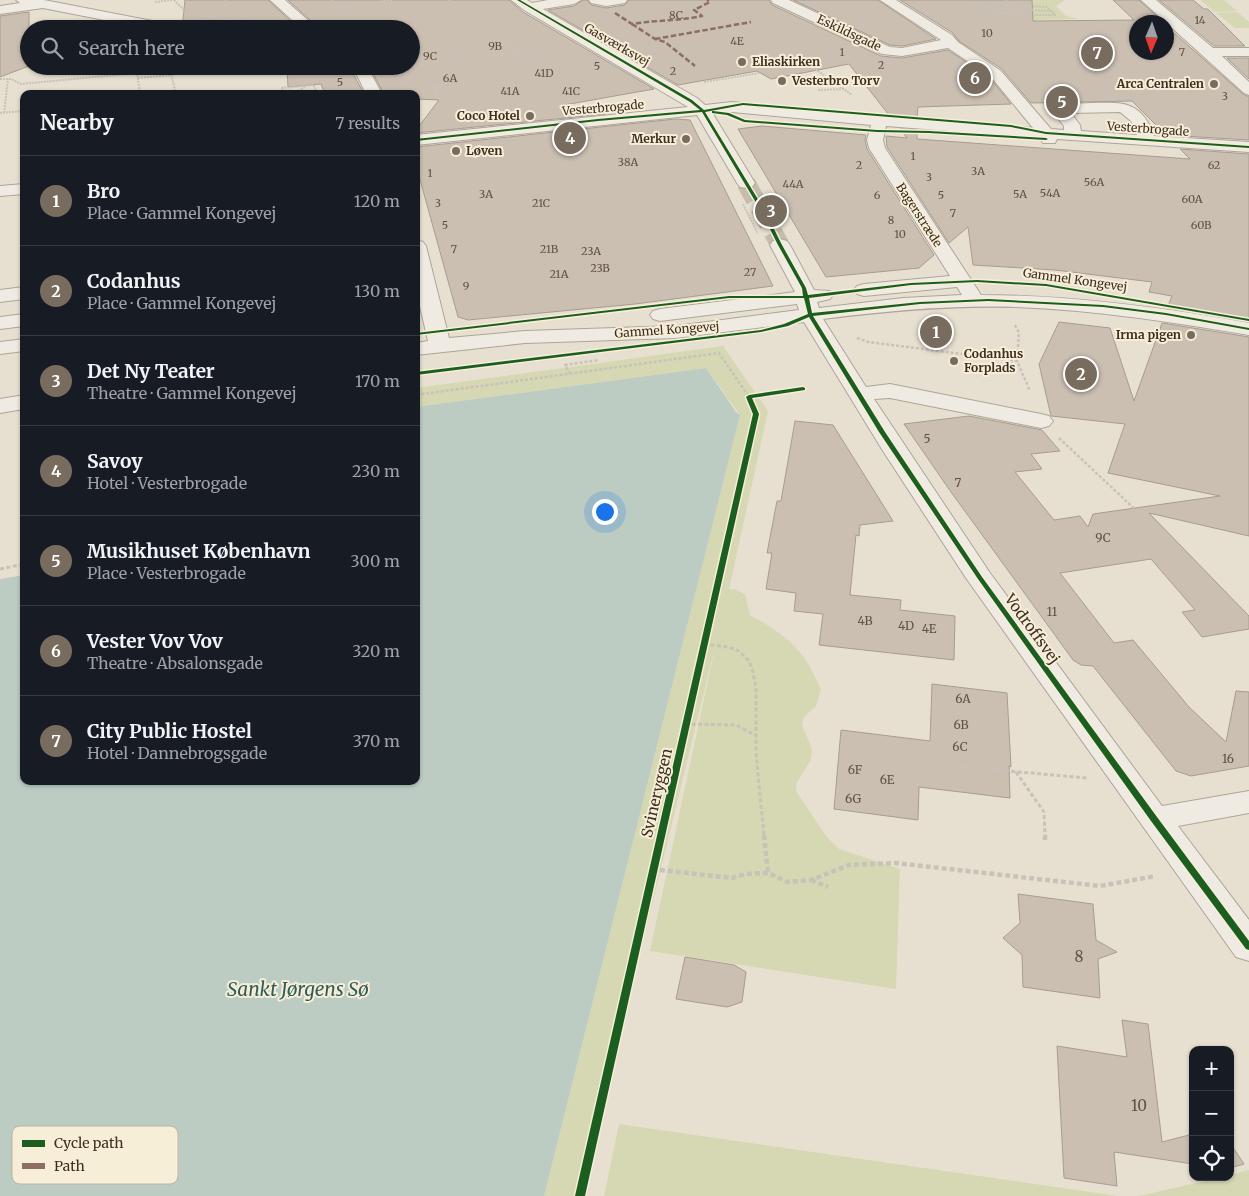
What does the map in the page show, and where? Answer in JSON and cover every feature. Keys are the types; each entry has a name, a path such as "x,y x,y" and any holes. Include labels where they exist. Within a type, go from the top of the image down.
{"street":[{"path":"23,0 123,20"},
{"path":"0,10 72,0"},
{"path":"277,0 300,20"},
{"path":"523,3 574,0"},
{"path":"596,0 606,2 620,0"},
{"name":"Eskildsgade","path":"778,0 876,46 893,52 950,44"},
{"path":"887,0 947,38 950,44 996,74 1048,136"},
{"path":"1148,0 1249,90"},
{"name":"Gasværksvej","path":"523,3 668,87 703,111"},
{"path":"1208,52 1249,52"},
{"path":"365,75 372,90"},
{"path":"1073,135 1072,125 1061,109 1120,107 1128,109 1143,125 1147,140"},
{"name":"Vesterbrogade","path":"420,140 590,120 741,108 866,121 929,132 1048,136 1249,154"},
{"path":"703,111 743,191"},
{"name":"Vesterbrogade","path":"703,111 866,121"},
{"name":"Bagerstræde","path":"866,121 877,148 975,300"},
{"name":"Vesterbrogade","path":"1048,136 1073,135 1249,147"},
{"path":"0,185 20,182"},
{"path":"0,191 20,189"},
{"path":"771,243 804,288 808,306"},
{"path":"420,263 440,346"},
{"name":"Gammel Kongevej","path":"420,348 523,338 676,332 911,284 963,282 1014,282 1046,285 1249,320"},
{"path":"0,296 20,294"},
{"name":"Gammel Kongevej","path":"808,306 975,300 1069,303 1124,308 1249,329"},
{"name":"Vodroffsvej","path":"808,306 882,432 980,578 1249,947"},
{"path":"0,323 20,320"},
{"path":"0,348 20,346"},
{"path":"860,394 890,391 1041,421"},
{"path":"0,406 20,403"},
{"path":"1154,819 1249,802"}],"path":[{"path":"174,0 188,13 228,20 245,18"},
{"path":"225,0 247,20"},
{"path":"331,0 341,8 393,0"},
{"path":"365,0 369,4"},
{"path":"449,0 453,3"},
{"path":"929,28 980,22 1000,9 1007,0"},
{"path":"969,2 1047,7 1055,15 996,12 976,10 972,7 969,2"},
{"path":"972,7 1052,11"},
{"path":"321,14 343,10 341,8"},
{"path":"433,87 471,84 488,78 513,76 521,71 523,60 519,53 501,42 532,38"},
{"path":"488,78 479,76 450,54 473,47 487,55 519,53 541,49 552,56 523,60"},
{"path":"774,70 851,56"},
{"path":"444,59 454,57"},
{"path":"420,64 428,62"},
{"path":"420,65 461,62"},
{"path":"808,64 845,89 859,102 866,121"},
{"path":"465,72 472,71"},
{"path":"668,87 760,73"},
{"path":"0,79 8,79 21,84 117,75"},
{"path":"140,90 138,78 172,75 175,90"},
{"path":"416,78 441,75"},
{"path":"428,77 440,100 450,110"},
{"path":"4,113 8,92 8,79"},
{"path":"283,90 282,88 314,85 316,90"},
{"path":"300,90 308,86"},
{"path":"436,90 446,89 445,87"},
{"path":"0,113 20,111"},
{"path":"743,191 771,243"},
{"path":"1002,300 1019,333 1017,361 1030,391"},
{"path":"854,337 868,342 1017,361"},
{"path":"420,394 719,353 752,405 803,389"},
{"path":"570,374 565,365 603,360"},
{"path":"1041,421 1172,544"},
{"path":"0,569 20,565"},
{"path":"702,653 706,634"},
{"path":"704,644 731,647 748,660 754,672 757,711 755,734 768,873"},
{"path":"685,724 736,725 755,734"},
{"path":"940,765 1127,782"},
{"path":"1016,772 1044,812 1045,840"},
{"path":"652,870 732,878 745,874 768,873 788,882 811,880 849,865 896,863 1100,886 1192,870"},
{"path":"811,880 828,887"}],"green space":[{"path":"946,0 1065,0 1056,6 1066,16 1080,19 999,21"},
{"path":"1200,0 1224,0 1237,11 1215,12"},
{"path":"1237,12 1249,22 1249,28 1235,28 1216,13"},
{"path":"723,346 768,411 729,589 745,594 750,615 793,644 809,665 821,689 816,706 804,717 802,725 812,749 811,760 797,782 796,791 826,836 839,849 900,869 896,989 650,951 716,643 581,1196 544,1196 740,415 706,368 420,406 420,387"},
{"path":"619,1124 1118,1196 604,1196"},
{"path":"1249,1170 1249,1196 1139,1196 1205,1181 1234,1181 1234,1174"}],"water":[{"name":"Sankt Jørgens Sø","path":"706,368 740,415 544,1196 0,1196 0,579 20,576 20,785 420,785 420,406"}],"building":[{"path":"185,0 268,0 289,20 183,20"},
{"path":"288,0 509,0 523,12 654,89 564,105 565,110 605,114 420,133 420,125 439,100 420,99 420,90 382,90 374,75 420,75 420,20 310,20"},
{"path":"583,0 587,0 591,5 606,8 625,5 629,0 769,0 772,5 881,56 902,58 948,50 990,78 1011,104 918,107 917,118 889,115 849,64 771,79 757,71 678,85 548,10 574,6"},
{"path":"793,0 878,0 936,39 902,46 890,45"},
{"path":"900,0 1032,0 1033,21 1129,20 1129,60 1174,60 1174,33 1243,94 1249,97 1249,140 1166,135 1132,101 1031,103 1002,69 959,41 953,33"},
{"path":"1113,0 1139,0 1155,15 1129,15"},
{"path":"1159,0 1193,0 1204,9 1208,9 1245,46 1214,46"},
{"path":"29,12 29,20 20,20 20,69 0,77 0,16"},
{"path":"1227,58 1249,58 1249,79"},
{"path":"287,75 354,75 362,90 323,90 321,84 288,87"},
{"path":"675,119 690,120 773,286 635,304 468,320 458,317 420,179 420,147"},
{"path":"762,126 866,135 867,149 934,255 919,268 826,277 738,129"},
{"path":"900,129 917,130 917,139 1190,159 1180,149 1249,154 1249,321 1167,308 1172,296 1149,292 1152,282 1055,270 973,265 968,227 949,243 887,147 886,136 907,138"},
{"path":"1059,322 1110,328 1134,401 1162,323 1249,337 1249,536 1149,513 1249,616 1249,629 1202,637 1182,612 1195,610 1151,559 1060,573 1114,643 1133,640 1189,707 1226,742 1236,691 1249,692 1249,766 1191,776 1176,771 1093,666 1081,665 1073,660 904,424 969,416 1042,430 1060,451 1031,454 1042,469 1015,472 1054,520 1080,516 1088,527 1093,514 1220,496 1108,473 1125,424 1051,416 1039,364"},
{"path":"795,421 833,425 893,521 860,525 859,536 856,535 850,595 901,600 900,610 955,616 954,660 819,645 823,614 794,611 796,593 766,589 772,553 767,553 777,501 781,501"},
{"path":"932,684 1007,693 1011,767 1009,766 1010,798 919,787 918,820 834,809 841,730 930,741"},
{"path":"1018,894 1093,904 1096,940 1117,952 1098,959 1100,998 1023,987 1022,955 1003,938 1020,923"},
{"path":"685,957 734,965 746,972 742,1002 727,1007 676,999"},
{"path":"1122,1020 1148,1024 1162,1142 1189,1135 1189,1163 1114,1152 1117,1186 1064,1178 1057,1046 1127,1057"},
{"path":"1234,1149 1244,1164 1234,1167"}],"tunnel":[{"path":"746,183 780,245"}],"marked path":[{"path":"615,13 632,24 656,20 676,21 702,16 694,10 710,2 707,0"},
{"path":"655,39 751,22"},
{"path":"632,24 655,39 665,42 695,66"}],"cycle path":[{"path":"518,0 691,101 703,111 763,211 804,288 810,315 882,432 980,578 1249,947"},
{"path":"420,140 598,120 703,111 743,104 1011,126 1046,133 1249,147"},
{"path":"713,112 728,114 744,121 877,131 1046,139"},
{"path":"420,334 729,297 807,297 911,284 977,281 1046,285 1249,320"},
{"path":"420,374 761,331 786,325 810,315 920,303 988,300 1103,306 1166,314 1249,329"},
{"name":"Svineryggen","path":"580,1196 756,414 749,397 803,389"}],"place":[{"name":"City Public Hostel","path":"1097,53"},
{"name":"Eliaskirken","path":"742,62"},
{"name":"Vester Vov Vov","path":"975,78"},
{"name":"Vesterbro Torv","path":"782,81"},
{"name":"Arca Centralen","path":"1214,84"},
{"name":"Musikhuset København","path":"1062,102"},
{"name":"Coco Hotel","path":"530,116"},
{"name":"Savoy","path":"570,138"},
{"name":"Merkur","path":"686,139"},
{"name":"Løven","path":"456,151"},
{"name":"Det Ny Teater","path":"771,211"},
{"name":"Bro","path":"936,332"},
{"name":"Irma pigen","path":"1191,335"},
{"name":"Codanhus Forplads","path":"954,361"},
{"name":"Codanhus","path":"1081,374"}]}
